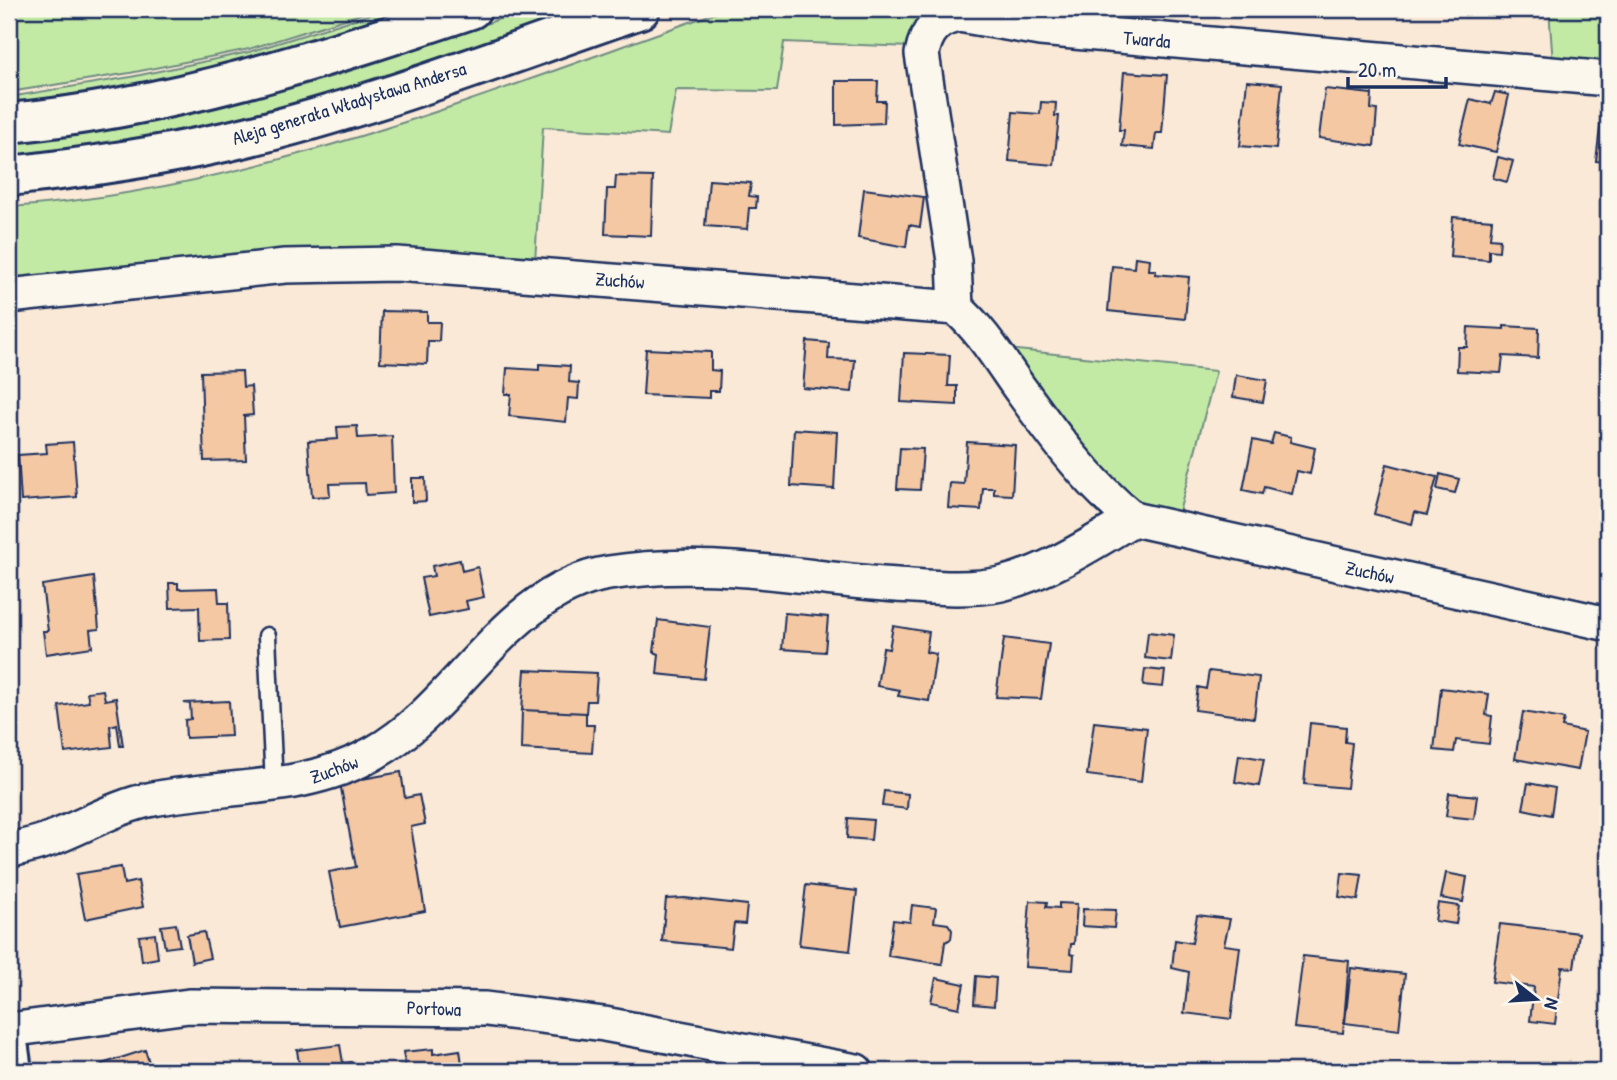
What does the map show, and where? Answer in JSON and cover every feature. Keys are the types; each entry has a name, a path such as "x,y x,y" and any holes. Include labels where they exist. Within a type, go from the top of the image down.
{"main road":[{"path":"18,122 124,108 215,88 316,62 471,9"},
{"name":"Aleja generała Władysława Andersa","path":"19,175 131,161 231,141 330,113 640,9"},
{"path":"9,1049 12,1071"}],"street":[{"name":"Twarda","path":"956,308 954,261 922,54 925,39 932,27 946,18 959,16 1040,29 1608,79"},
{"name":"Zuchów","path":"9,296 285,266 397,264 956,308 977,328 1045,425 1098,491 1133,519 1608,624"},
{"name":"Zuchów","path":"9,851 49,839 117,809 152,799 274,785 323,775 376,752 423,715 538,602 586,578 654,568 704,565 839,581 935,587 998,584 1042,569 1133,519"},
{"name":"Portowa","path":"9,1030 189,1006 486,1010 604,1024 856,1071"}],"lane":[{"path":"267,636 274,785"}],"green space":[{"path":"9,9 377,9 249,49 130,73 9,92"},
{"path":"387,9 414,9 252,59 133,86 9,103 9,97 131,77 249,52"},
{"path":"529,9 583,9 407,70 274,110 147,139 9,158 9,142 164,117 241,101 371,65"},
{"path":"727,9 936,9 912,47 784,42 777,91 676,90 668,135 543,127 535,262 9,284 9,207 101,197 193,180 284,158 463,103"},
{"path":"990,9 1140,9 1136,32"},
{"path":"1549,9 1608,9 1608,71 1553,64"},
{"path":"1008,349 1216,371 1177,520 1137,508 1102,480"}],"building":[{"path":"1124,72 1167,75 1162,133 1156,133 1154,149 1122,146 1124,130 1119,130"},
{"path":"836,81 878,81 877,101 885,101 884,123 836,125"},
{"path":"1247,81 1282,84 1276,149 1240,146"},
{"path":"1325,89 1372,94 1371,109 1377,110 1374,146 1319,138"},
{"path":"1495,92 1509,95 1496,152 1459,144 1470,99 1491,104"},
{"path":"1041,102 1056,103 1055,116 1059,116 1054,165 1009,161 1013,112 1040,114"},
{"path":"1601,119 1608,120 1608,162 1596,161"},
{"path":"1498,157 1513,161 1507,182 1493,178"},
{"path":"616,176 653,177 651,236 605,234 607,189 615,189"},
{"path":"709,180 751,183 749,196 757,197 756,208 749,208 747,229 705,226"},
{"path":"864,189 924,197 920,227 909,225 906,247 858,238"},
{"path":"1453,217 1492,220 1490,238 1500,239 1499,251 1489,250 1489,260 1450,257"},
{"path":"1135,257 1150,259 1149,270 1156,270 1155,274 1189,277 1185,319 1108,311 1112,266 1134,268"},
{"path":"382,311 427,312 427,322 440,322 439,341 428,341 427,364 380,362"},
{"path":"1504,326 1539,328 1538,358 1503,356 1501,373 1457,371 1458,347 1467,347 1468,327 1504,329"},
{"path":"807,341 829,343 828,359 855,360 852,392 803,388"},
{"path":"646,349 711,352 711,370 720,371 719,391 709,391 709,398 643,395"},
{"path":"904,353 950,355 948,386 957,386 957,405 901,402"},
{"path":"539,364 570,366 569,382 579,383 578,399 568,398 566,422 509,416 511,394 505,394 507,368 539,370"},
{"path":"242,371 243,387 251,386 253,415 244,416 246,460 204,461 201,372"},
{"path":"1236,375 1267,380 1263,402 1233,397"},
{"path":"357,426 358,438 392,436 394,493 366,495 365,483 329,484 330,496 312,497 308,441 338,439 337,427"},
{"path":"794,429 837,432 834,489 791,486"},
{"path":"1274,433 1291,437 1290,442 1315,448 1310,474 1297,471 1292,494 1264,487 1262,494 1243,490 1253,440 1271,444"},
{"path":"73,442 77,497 21,501 18,455 47,453 46,444"},
{"path":"967,442 1015,445 1012,495 994,494 994,488 983,488 981,510 948,508 950,483 964,484"},
{"path":"900,448 923,449 920,490 897,489"},
{"path":"1387,464 1437,477 1427,515 1415,512 1412,524 1374,514"},
{"path":"1440,474 1459,479 1455,493 1437,489"},
{"path":"412,478 425,478 426,501 412,502"},
{"path":"460,560 462,571 478,567 484,597 466,601 468,609 429,617 421,578 434,576 432,566"},
{"path":"94,577 99,629 90,630 92,647 46,654 43,631 48,631 42,585"},
{"path":"169,583 178,583 178,589 218,588 219,603 228,603 229,640 200,641 199,607 170,608"},
{"path":"785,613 828,617 825,652 782,649"},
{"path":"658,620 710,627 704,679 657,674 659,654 654,652"},
{"path":"893,626 929,632 926,652 936,654 929,701 898,696 900,690 877,686 883,648 889,649"},
{"path":"1148,632 1174,635 1171,661 1145,658"},
{"path":"1004,638 1049,644 1041,699 996,697"},
{"path":"1145,669 1165,671 1163,687 1143,685"},
{"path":"525,670 597,673 595,701 587,701 586,713 522,710"},
{"path":"1209,671 1259,677 1254,718 1195,710 1198,687 1206,689"},
{"path":"1441,688 1489,694 1486,715 1492,716 1489,744 1456,740 1454,752 1434,750"},
{"path":"103,690 105,700 116,698 123,746 120,746 117,724 110,726 112,747 65,753 59,706 89,702 87,692"},
{"path":"229,701 231,736 186,738 185,720 191,719 190,704 184,703"},
{"path":"522,710 586,713 586,725 594,725 592,753 521,749"},
{"path":"1523,712 1564,719 1562,727 1585,732 1578,770 1515,759"},
{"path":"1094,722 1147,728 1141,782 1087,775"},
{"path":"1310,723 1346,727 1345,742 1352,743 1347,788 1304,784"},
{"path":"1239,755 1264,759 1259,786 1235,782"},
{"path":"401,772 405,798 419,795 425,824 411,827 425,911 340,927 329,872 356,867 340,783"},
{"path":"1528,783 1555,788 1551,815 1523,809"},
{"path":"884,791 908,794 907,809 882,806"},
{"path":"1449,793 1477,796 1474,819 1446,816"},
{"path":"848,818 873,820 871,840 847,838"},
{"path":"121,867 124,884 138,881 143,907 85,919 76,874"},
{"path":"1342,873 1362,875 1358,900 1339,897"},
{"path":"1446,873 1467,877 1463,902 1441,898"},
{"path":"806,885 857,891 850,951 799,945"},
{"path":"685,898 747,905 745,924 734,923 731,948 662,941 666,899"},
{"path":"1030,901 1047,902 1046,907 1059,908 1059,903 1077,904 1074,944 1071,944 1070,954 1074,955 1073,970 1025,967"},
{"path":"1438,903 1459,906 1456,924 1435,921"},
{"path":"912,905 936,908 934,922 948,924 952,930 951,939 945,942 942,964 888,956 893,920 910,922"},
{"path":"1083,909 1116,910 1114,928 1082,926"},
{"path":"1197,915 1230,919 1224,945 1240,947 1231,1019 1184,1013 1189,972 1172,968 1175,940 1192,943"},
{"path":"176,924 180,946 165,948 161,926"},
{"path":"1500,924 1579,933 1574,968 1562,967 1555,1024 1530,1021 1534,987 1492,982"},
{"path":"204,932 210,958 192,962 187,935"},
{"path":"155,934 158,958 142,961 139,936"},
{"path":"1303,956 1349,961 1343,1033 1294,1028"},
{"path":"1351,968 1405,974 1399,1030 1345,1023"},
{"path":"976,976 996,978 994,1006 974,1004"},
{"path":"936,978 964,984 959,1008 931,1002"},
{"path":"340,1045 343,1063 351,1062 353,1071 300,1071 297,1050"},
{"path":"433,1049 433,1054 460,1050 463,1071 406,1071 403,1052"},
{"path":"145,1050 152,1071 104,1071 102,1064"}]}
